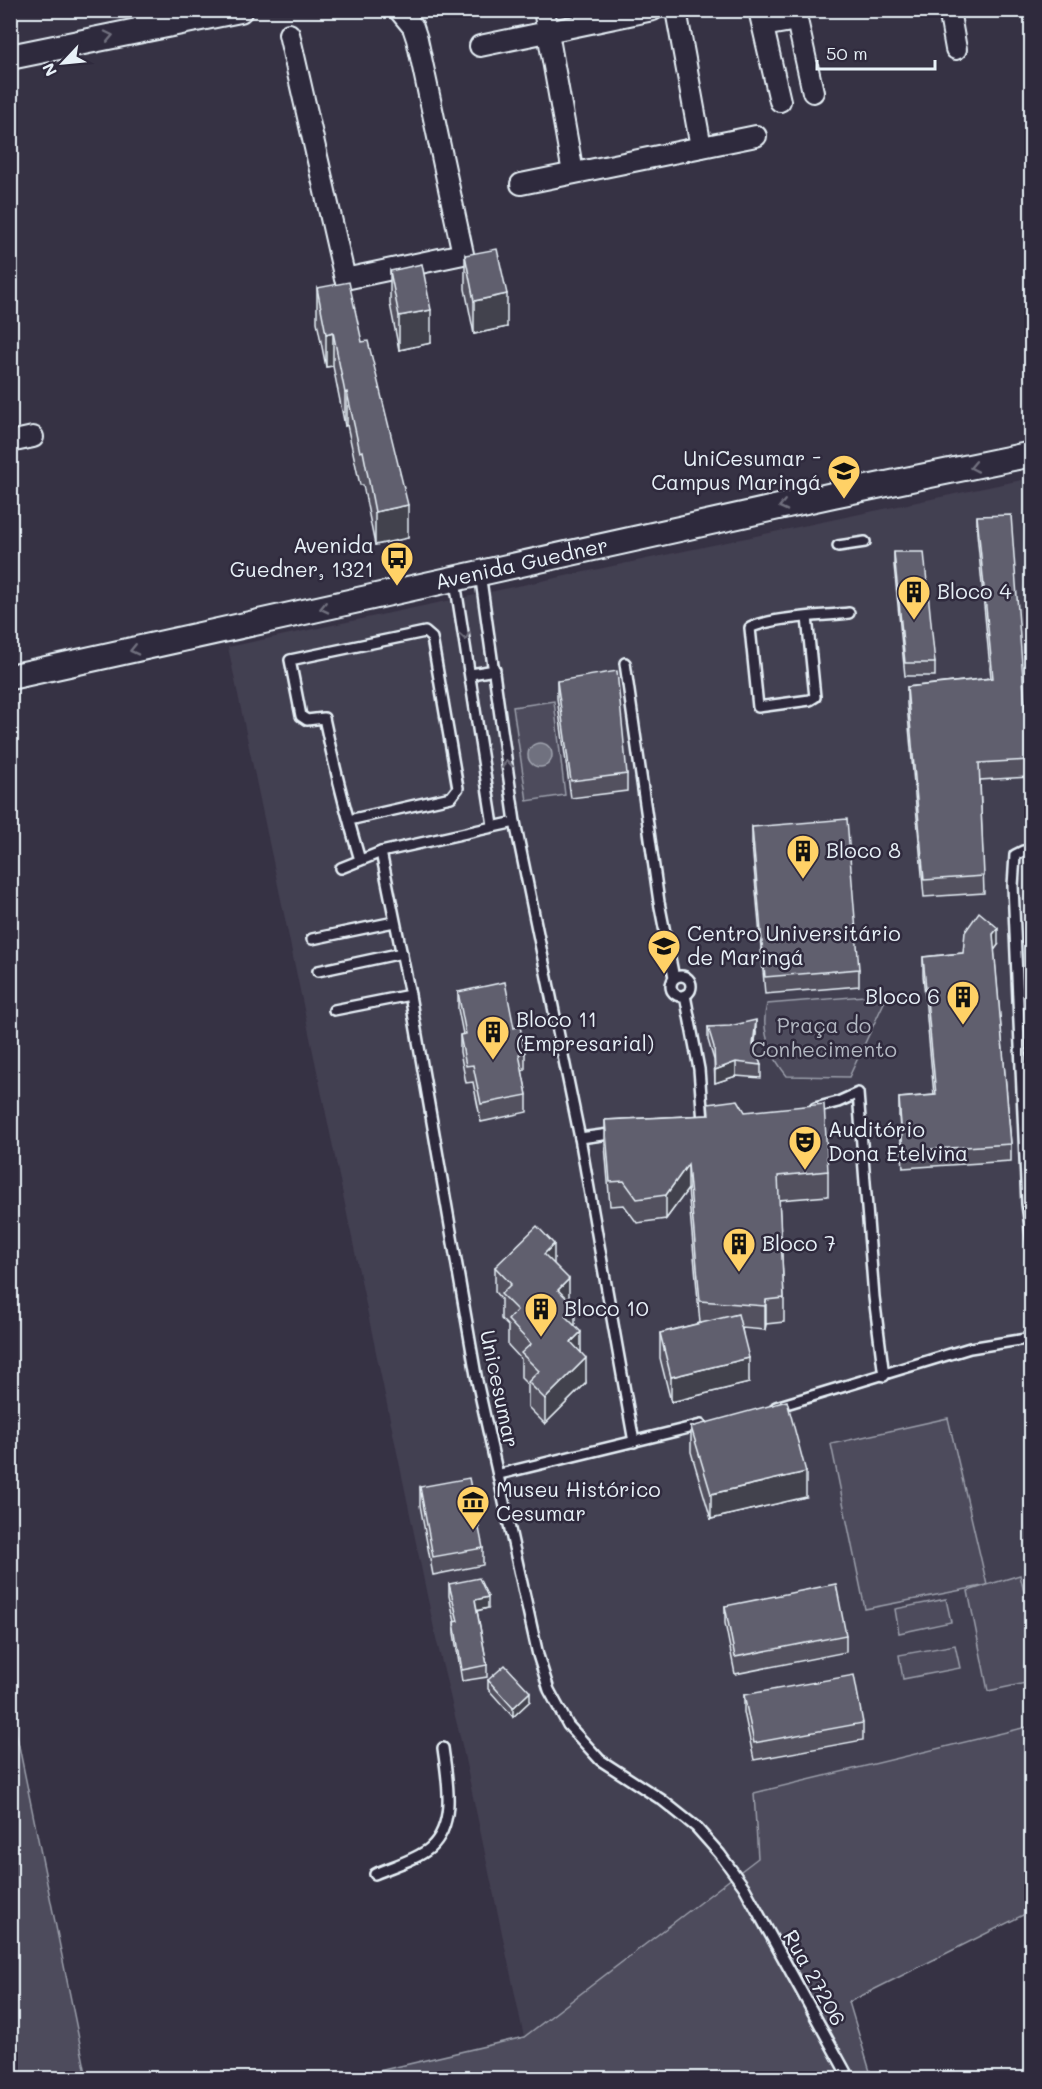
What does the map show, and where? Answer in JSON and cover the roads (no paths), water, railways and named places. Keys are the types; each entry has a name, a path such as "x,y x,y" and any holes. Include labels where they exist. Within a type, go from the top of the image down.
{"street":[{"path":"10,57 144,19 240,10"},
{"path":"289,34 345,279 463,254 417,39 413,27 399,10"},
{"path":"480,46 556,19 653,10"},
{"path":"676,10 701,147"},
{"path":"949,10 956,49"},
{"path":"780,101 761,18 797,20 813,92"},
{"path":"556,19 573,173"},
{"path":"521,184 756,136"},
{"path":"10,442 33,437"},
{"name":"Avenida Guedner","path":"10,677 833,495 1032,454"}],"lane":[{"path":"838,546 865,542"},
{"path":"480,573 515,822 580,1138 634,1442"},
{"path":"454,578 471,674 493,825"},
{"path":"807,617 814,697 810,700 758,707 750,628 807,617 849,613"},
{"path":"348,820 451,797 458,788 432,638 425,632 290,660 301,716 307,720 324,718 348,820 360,860"},
{"path":"625,663 657,892 674,978 672,991 685,995"},
{"path":"471,674 495,670"},
{"path":"340,868 381,852 493,825 515,822"},
{"path":"1032,850 1015,855 1015,923 1027,1193 1032,1242"},
{"name":"Unicesumar","path":"381,852 410,995 477,1381 500,1474 538,1655 549,1690 568,1725 600,1760 662,1800 696,1827 747,1890"},
{"path":"312,939 394,922"},
{"path":"318,971 402,953"},
{"path":"674,978 682,975 690,980 691,989 685,995"},
{"path":"334,1010 410,995"},
{"path":"685,995 695,1047 703,1122"},
{"path":"808,1109 838,1102 858,1093 874,1297 884,1376"},
{"path":"692,1123 714,1121"},
{"path":"580,1138 625,1132"},
{"path":"760,1411 884,1376 978,1346 1032,1338"},
{"path":"500,1474 714,1422"},
{"path":"375,1874 430,1848 439,1838 446,1820 449,1794 443,1748"},
{"name":"Rua 27206","path":"747,1890 849,2079"}],"water":[{"path":"540,743 548,747 552,755 548,763 540,767 532,763 528,755 532,747"}],"place":[{"name":"UniCesumar - Campus Maringá","path":"844,500"},
{"name":"Avenida Guedner, 1321","path":"397,587"},
{"name":"Bloco 4","path":"914,621"},
{"name":"Bloco 8","path":"803,880"},
{"name":"Centro Universitário de Maringá","path":"664,975"},
{"name":"Bloco 6","path":"963,1026"},
{"name":"Bloco 11 (Empresarial)","path":"493,1061"},
{"name":"Auditório Dona Etelvina","path":"805,1171"},
{"name":"Bloco 7","path":"739,1273"},
{"name":"Bloco 10","path":"541,1338"},
{"name":"Museu Histórico Cesumar","path":"473,1531"}],"park label":[{"name":"Praça do Conhecimento","path":"824,1038"}]}
